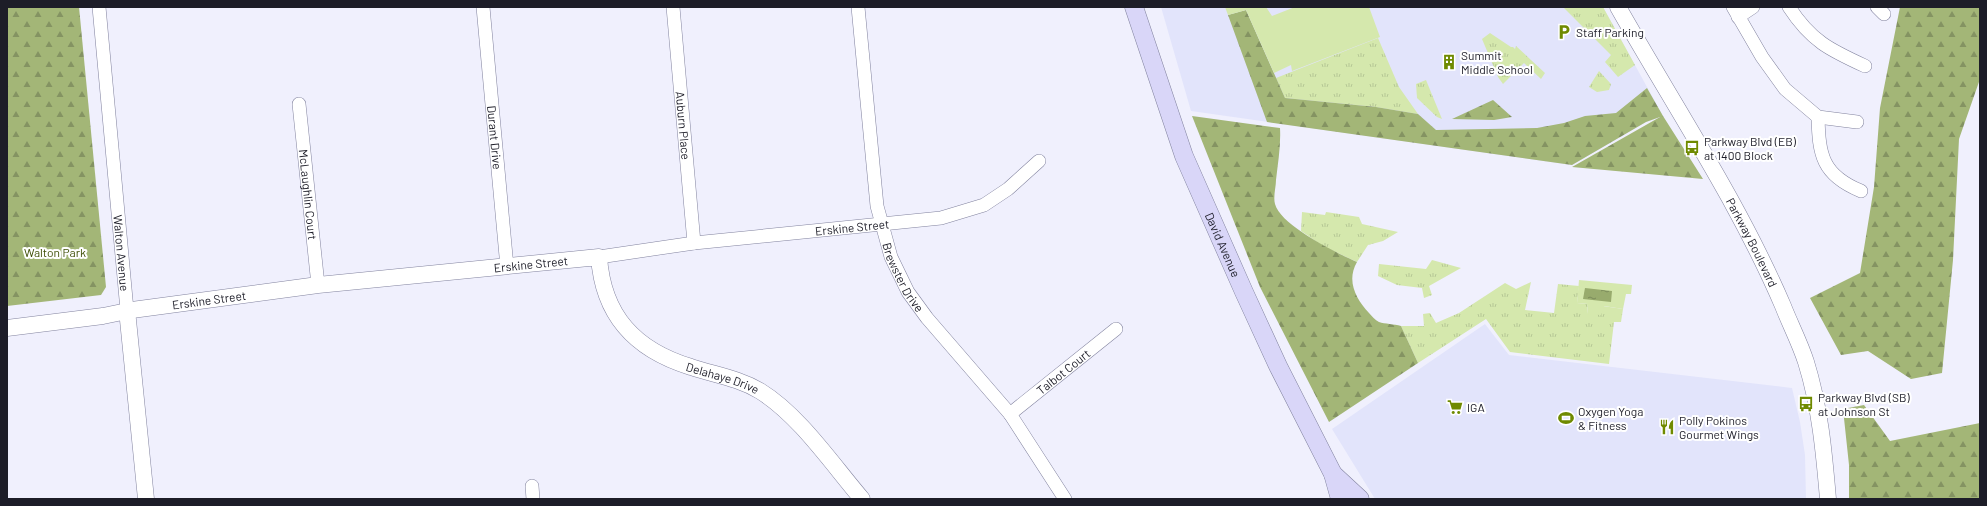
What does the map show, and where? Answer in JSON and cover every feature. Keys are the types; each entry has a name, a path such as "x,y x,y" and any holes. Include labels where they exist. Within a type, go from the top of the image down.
{"main road":[{"name":"David Avenue","path":"1134,7 1184,156 1213,224 1278,366 1333,474 1340,499"},
{"name":"David Avenue","path":"1333,474 1360,499"}],"street":[{"name":"Walton Avenue","path":"99,7 146,499"},
{"name":"Durant Drive","path":"483,7 507,267"},
{"name":"Auburn Place","path":"673,7 694,243"},
{"name":"Brewster Drive","path":"858,7 877,206 891,257 908,292 927,318 1010,414 1065,499"},
{"name":"Parkway Boulevard","path":"1618,7 1651,64 1685,118 1766,266 1806,361 1820,416 1828,499"},
{"path":"1753,7 1735,12 1762,57 1785,89 1818,117 1857,122"},
{"path":"1789,7 1801,25 1829,50 1866,66"},
{"name":"McLaughlin Court","path":"299,104 318,285"},
{"path":"1818,117 1819,146 1828,168 1846,185 1861,191"},
{"name":"Erskine Street","path":"7,328 103,316 127,310 318,285 507,267 599,257 694,243 941,218 984,205 1008,189 1039,161"},
{"name":"Delahaye Drive","path":"599,257 600,271 610,306 618,320 629,333 666,358 745,383 777,403 793,417 862,499"},
{"name":"Talbot Court","path":"1010,414 1116,329"}],"shaded area":[{"name":"Summit Middle School","path":"1161,7 1603,7 1663,116 1646,122 1572,165 1191,111"},
{"path":"1485,324 1509,355 1792,388 1800,422 1805,455 1806,499 1375,499 1332,429"}],"green space":[{"name":"Walton Park","path":"7,7 79,7 106,287 101,295 7,306"},
{"path":"1225,7 1266,7 1272,16 1295,7 1369,7 1380,37 1292,71 1291,65 1274,73 1246,10 1228,15"},
{"path":"1563,7 1603,7 1635,65 1618,77 1605,62 1611,55"},
{"path":"1900,7 1980,7 1980,79 1959,139 1953,260 1942,373 1911,379 1868,351 1841,355 1810,298 1860,273 1874,187 1880,108"},
{"path":"1246,10 1285,98 1376,107 1418,114 1436,130 1537,128 1564,123 1585,116 1616,113 1647,88 1703,179 1572,167 1660,117 1646,122 1572,165 1267,122 1228,15"},
{"path":"1490,33 1515,49 1516,46 1545,73 1541,79 1524,63 1503,84 1498,77 1482,39"},
{"path":"1378,38 1399,87 1418,114 1376,107 1285,98 1276,78"},
{"path":"1599,71 1611,84 1609,90 1597,92 1589,87"},
{"path":"1426,80 1442,119 1437,117 1417,98 1416,84"},
{"path":"1493,100 1512,117 1494,120 1452,119"},
{"path":"1192,116 1280,128 1280,147 1274,198 1279,212 1298,230 1357,262 1352,276 1354,289 1360,302 1375,319 1381,323 1401,326 1418,363 1329,422 1260,287"},
{"path":"1302,212 1325,215 1326,212 1359,217 1362,224 1398,232 1383,241 1368,245 1357,262 1323,246 1301,231"},
{"path":"1432,260 1461,268 1429,286 1432,295 1424,298 1422,288 1397,285 1378,276 1379,264 1426,269"},
{"path":"1579,280 1632,285 1631,294 1626,294 1623,309 1604,306 1601,315 1587,314 1588,304 1577,303"},
{"path":"1531,282 1525,310 1554,313 1558,284 1579,286 1577,303 1588,304 1587,314 1603,306 1623,309 1621,322 1614,322 1609,364 1510,352 1486,319 1418,363 1401,326 1424,326 1423,314 1430,313 1436,323 1459,313 1505,283 1516,289"},
{"path":"1864,405 1890,441 1980,423 1980,499 1849,499 1849,465 1843,409"}],"water":[{"path":"1585,288 1612,291 1611,302 1583,299"}],"place":[{"name":"Staff Parking","path":"1564,32"},
{"name":"Summit Middle School","path":"1449,62"},
{"name":"Parkway Blvd (EB) at 1400 Block","path":"1692,148"},
{"name":"Parkway Blvd (SB) at Johnson St","path":"1806,404"},
{"name":"IGA","path":"1455,407"},
{"name":"Oxygen Yoga & Fitness","path":"1566,418"},
{"name":"Polly Pokinos Gourmet Wings","path":"1667,427"}]}
